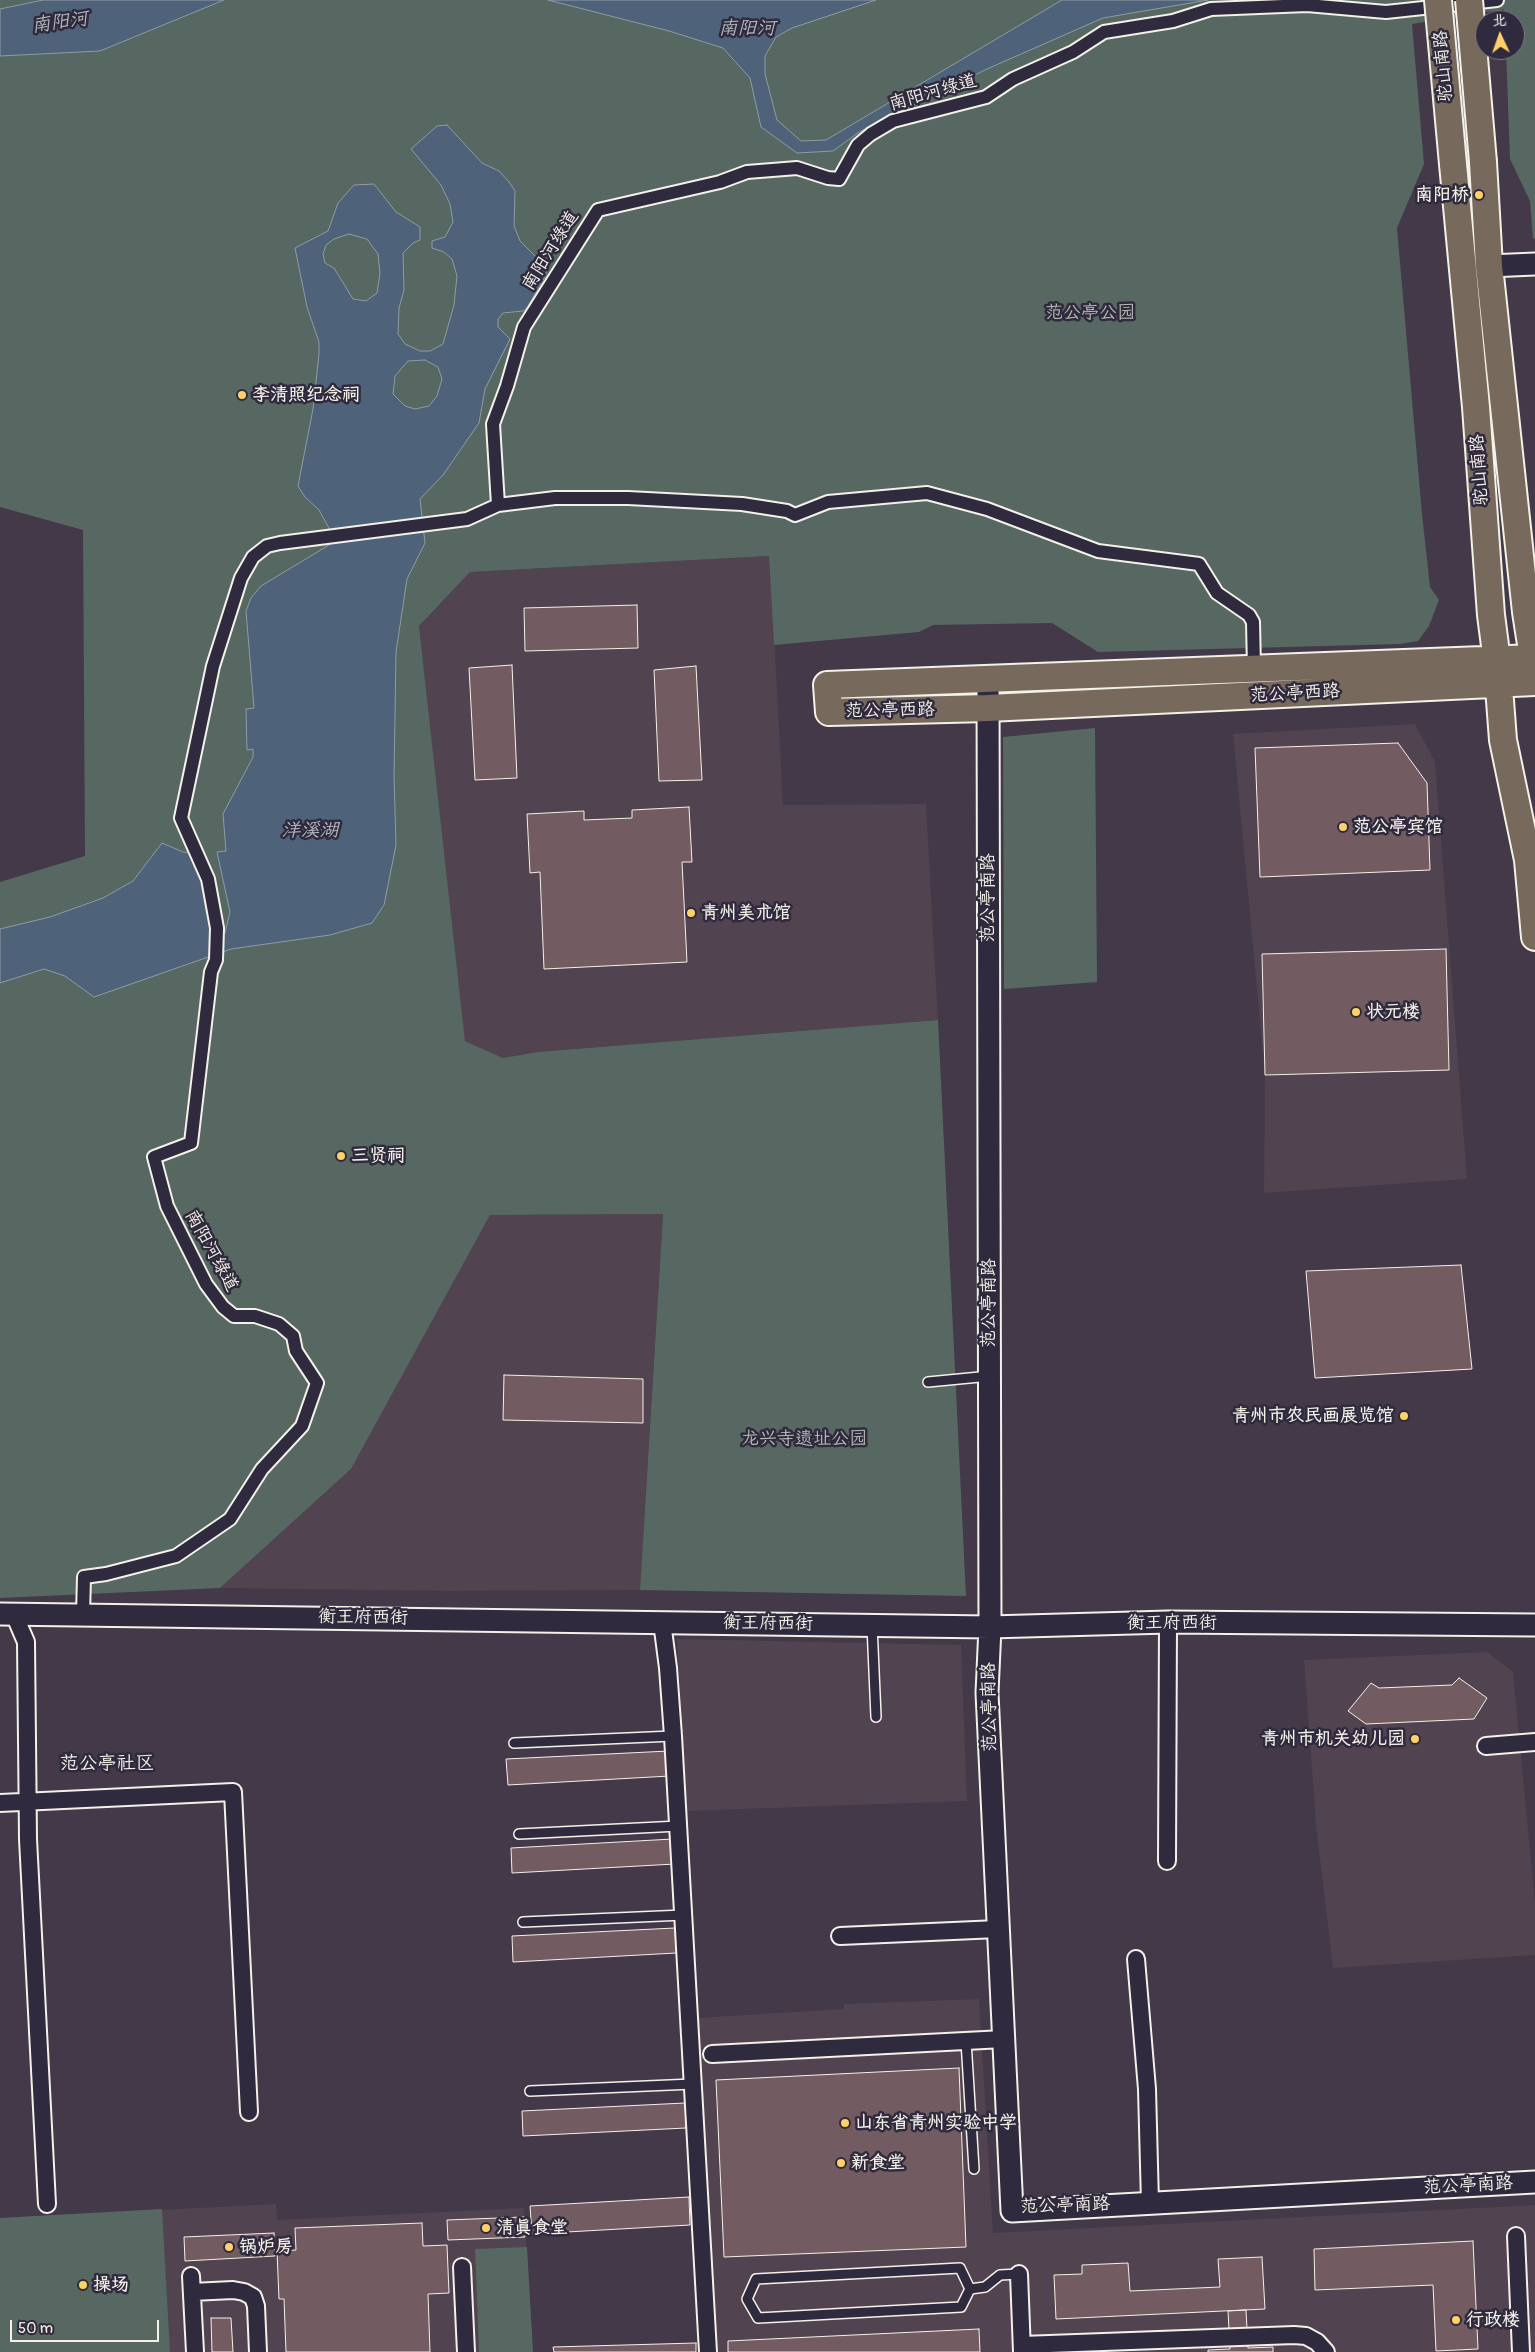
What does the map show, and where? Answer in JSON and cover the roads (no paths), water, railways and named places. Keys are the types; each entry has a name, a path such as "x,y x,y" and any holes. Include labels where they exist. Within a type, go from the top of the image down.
{"main road":[{"name":"驼山南路","path":"1438,0 1476,407 1491,615 1503,740 1528,860 1535,937"},
{"name":"驼山南路","path":"1469,0 1483,162 1489,266 1526,612 1535,667"},
{"name":"范公亭西路","path":"1498,673 1436,661 827,685 829,712 988,708 1498,673 1535,667"}],"street":[{"name":"南阳河绿道","path":"83,1614 84,1577 106,1574 176,1556 230,1519 262,1469 302,1426 317,1383 296,1351 292,1336 279,1324 255,1316 234,1316 223,1307 212,1292 167,1206 154,1157 191,1143 211,972 216,960 217,928 208,879 182,818 213,666 238,586 253,557 267,546 312,538 467,519 498,505 492,424 507,386 524,327 598,210 720,182 747,172 797,168 828,178 839,179 858,144 893,120 986,97 1013,79 1073,52 1104,32 1173,21 1211,9 1307,5 1386,12 1497,0"},
{"path":"1489,266 1535,264"},
{"path":"498,505 555,498 628,498 742,504 787,511 795,515 828,502 927,492 987,508 1098,551 1199,564 1217,593 1250,614 1253,622 1254,668"},
{"name":"范公亭南路","path":"988,680 990,1627 987,1693 1012,2211 1535,2182"},
{"path":"7,1614 26,1642 28,1802 47,2204"},
{"name":"衡王府西街","path":"7,1614 990,1627 1168,1622 1535,1625"},
{"path":"662,1622 668,1668 679,1826 708,2352"},
{"path":"1167,1861 1168,1622"},
{"path":"1486,1746 1535,1742"},
{"path":"0,1803 232,1792 249,2112"},
{"path":"840,1936 998,1929"},
{"path":"1136,1959 1147,2089 1150,2203"},
{"path":"712,2054 1004,2039"},
{"path":"1516,2236 1521,2352"},
{"path":"462,2266 466,2352"},
{"path":"1019,2274 1022,2348 1294,2335 1306,2336 1316,2342 1326,2352"},
{"path":"195,2352 192,2284 244,2292 253,2297 256,2306 258,2352"}],"lane":[{"path":"928,1382 990,1376"},
{"path":"872,1625 876,1717"},
{"path":"514,1743 673,1736"},
{"path":"519,1834 679,1826"},
{"path":"522,1922 684,1915"},
{"path":"966,2041 974,2169"},
{"path":"530,2091 693,2084"},
{"path":"960,2268 970,2288 961,2307 758,2318 747,2298 756,2279 960,2268"},
{"path":"970,2288 985,2287 1000,2275 1019,2274"}],"water":[{"name":"南阳河","path":"43,0 224,0 100,51 0,56 0,9"},
{"name":"南阳河","path":"548,0 876,0 792,28 776,37 765,56 765,74 777,120 801,141 826,140 1062,0 1208,0 1103,18 987,69 859,132 833,151 797,153 761,127 750,78 723,48 669,31"},
{"name":"洋溪湖","path":"447,125 482,163 499,171 509,182 515,191 514,226 520,241 546,267 546,275 527,308 523,311 503,313 498,319 498,327 510,339 485,389 479,423 443,475 420,499 425,543 407,579 396,652 394,776 396,845 384,905 372,923 330,935 231,949 94,997 65,976 44,969 0,983 0,929 50,917 103,898 133,881 162,843 183,852 192,853 205,884 213,934 225,933 230,912 217,852 226,851 223,814 253,757 253,749 247,750 246,709 254,708 246,611 251,598 261,586 329,545 329,528 319,510 305,497 298,486 313,409 319,342 307,307 295,248 328,231 338,203 354,185 374,184 396,212 420,227 420,240 413,243 403,253 404,290 399,308 398,334 405,344 420,351 430,351 443,344 454,305 457,276 452,259 444,252 432,248 432,241 445,237 453,222 450,204 441,185 411,149 437,126","holes":["349,234 367,239 378,254 380,273 377,293 366,301 353,299 334,268 325,263 323,254 326,245 334,239","425,360 438,367 442,379 437,396 429,406 415,409 405,406 393,394 395,376 408,361"]}],"place":[{"name":"南阳桥","path":"1479,195"},
{"name":"李清照纪念祠","path":"242,395"},
{"name":"范公亭宾馆","path":"1343,827"},
{"name":"青州美术馆","path":"691,913"},
{"name":"状元楼","path":"1356,1012"},
{"name":"三贤祠","path":"341,1156"},
{"name":"青州市农民画展览馆","path":"1404,1416"},
{"name":"青州市机关幼儿园","path":"1415,1739"},
{"name":"山东省青州实验中学","path":"845,2123"},
{"name":"新食堂","path":"841,2163"},
{"name":"清真食堂","path":"486,2228"},
{"name":"锅炉房","path":"229,2247"},
{"name":"操场","path":"83,2285"},
{"name":"行政楼","path":"1456,2320"}],"district":[{"name":"范公亭社区","path":"107,1764"}],"park label":[{"name":"范公亭公园","path":"1090,313"},
{"name":"龙兴寺遗址公园","path":"804,1439"}]}
